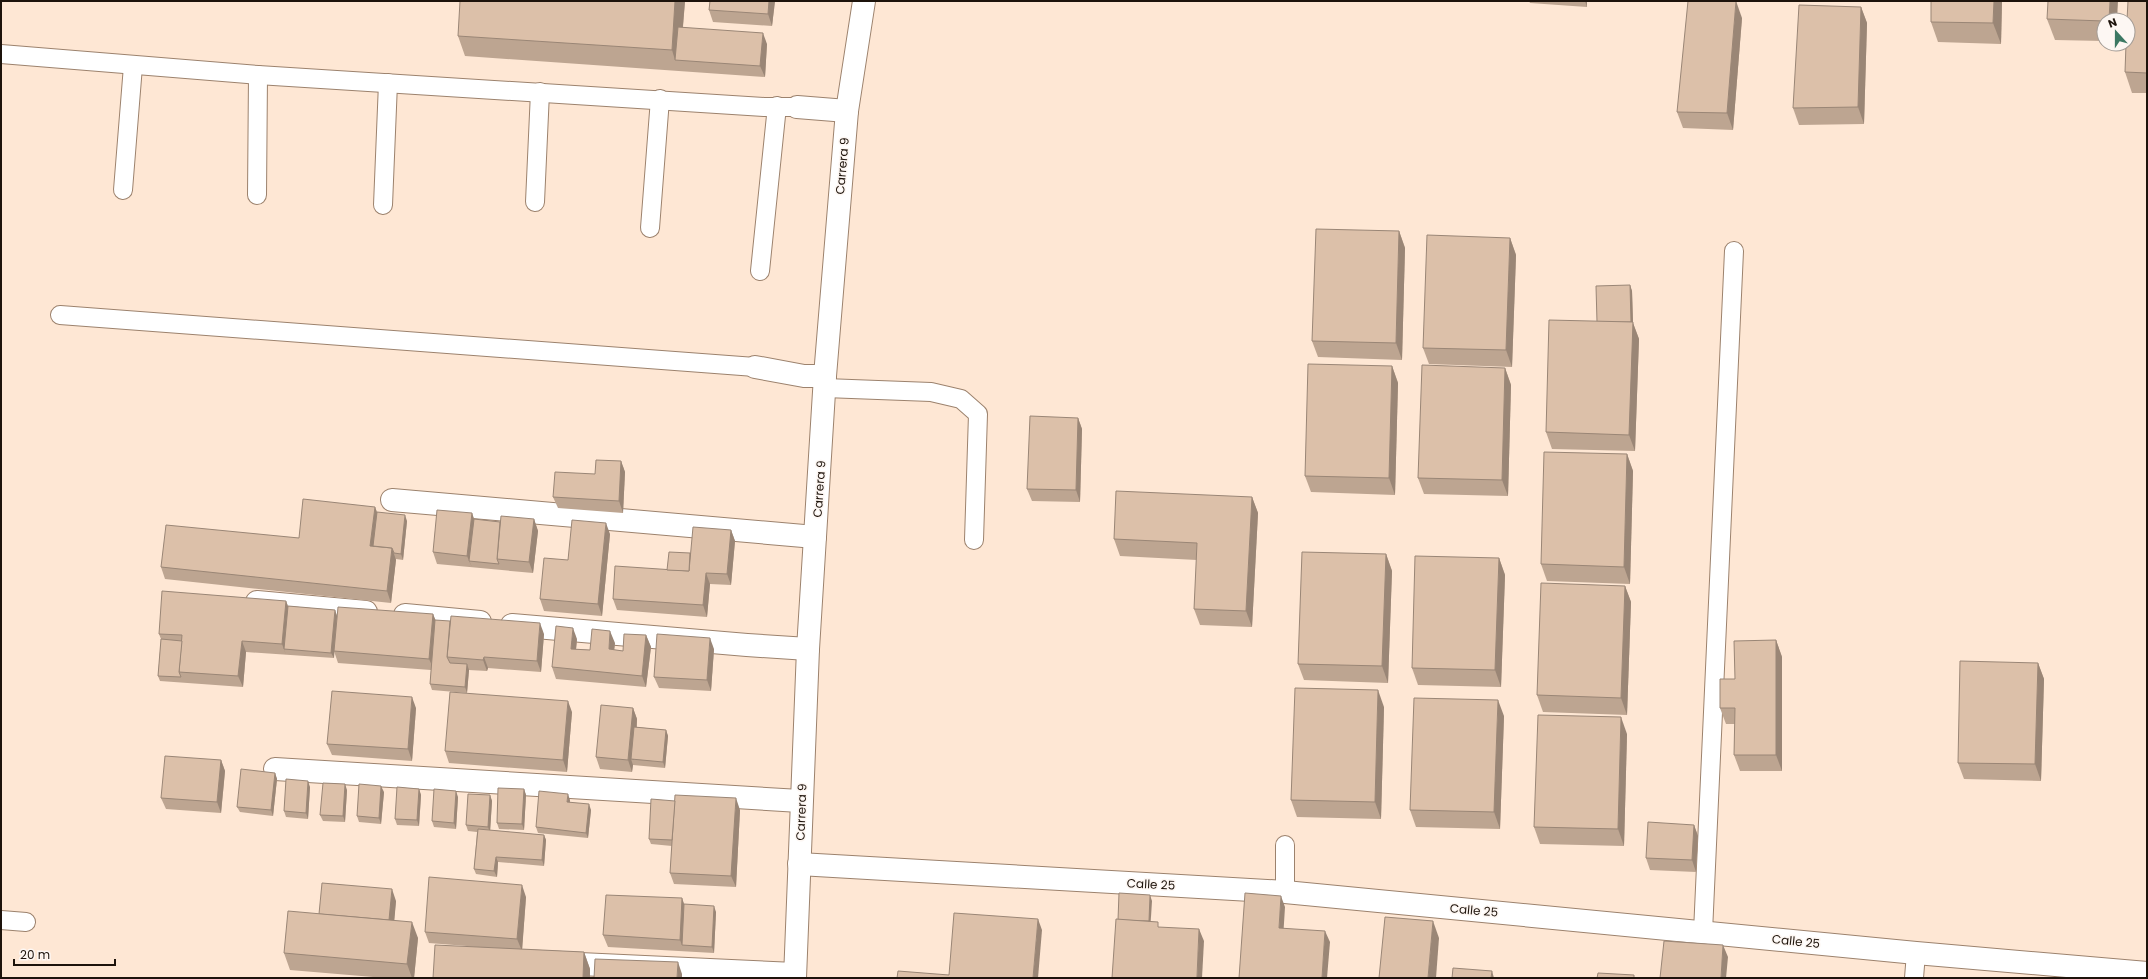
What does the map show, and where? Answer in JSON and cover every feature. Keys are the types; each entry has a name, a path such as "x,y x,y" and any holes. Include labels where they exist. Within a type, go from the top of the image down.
{"street":[{"name":"Carrera 9","path":"795,976 800,801 825,382 847,111 864,1"},
{"path":"787,106 847,111"},
{"path":"756,366 825,382"},
{"path":"392,500 816,537"},
{"path":"251,602 808,649"},
{"path":"274,769 800,801"},
{"name":"Calle 25","path":"799,864 1285,892 1916,953 2147,973"},
{"path":"539,962 795,976"}],"lane":[{"path":"1,54 133,66 258,75 660,99 764,107 787,106 760,271"},
{"path":"123,190 133,66"},
{"path":"257,195 258,75"},
{"path":"383,204 388,83"},
{"path":"535,202 540,92"},
{"path":"650,228 660,99"},
{"path":"1703,932 1734,251"},
{"path":"60,315 756,366"},
{"path":"825,382 931,392 961,399 978,414 974,540"},
{"path":"1285,845 1285,892"},
{"path":"1,920 26,922"},
{"path":"1914,978 1916,953"}],"building":[{"path":"460,1 675,1 672,50 458,36"},
{"path":"710,1 769,1 768,14 709,10"},
{"path":"1688,1 1736,1 1727,113 1677,112"},
{"path":"1931,1 1994,1 1993,23 1931,22"},
{"path":"2048,1 2110,1 2109,12 2096,12 2096,21 2047,19"},
{"path":"2128,1 2147,1 2147,73 2125,72 2126,52 2136,52 2136,12 2127,12"},
{"path":"1799,5 1861,7 1858,107 1793,108"},
{"path":"678,27 763,33 760,66 675,60"},
{"path":"1316,229 1399,231 1396,343 1312,341"},
{"path":"1427,235 1510,238 1506,350 1423,348"},
{"path":"1630,285 1631,322 1597,322 1596,286"},
{"path":"1549,320 1633,322 1629,435 1546,432"},
{"path":"1308,364 1392,366 1389,478 1305,476"},
{"path":"1422,365 1505,368 1502,480 1418,478"},
{"path":"1030,416 1078,418 1076,490 1027,489"},
{"path":"1544,452 1627,454 1624,567 1541,564"},
{"path":"596,460 621,461 619,501 553,497 555,472 595,474"},
{"path":"1116,491 1252,497 1246,611 1194,609 1197,543 1114,539"},
{"path":"303,499 375,507 370,546 392,548 387,591 161,567 166,525 299,538"},
{"path":"437,510 472,513 467,556 433,552"},
{"path":"377,512 405,515 401,554 394,553 392,548 373,546"},
{"path":"501,516 534,519 529,562 497,559"},
{"path":"474,519 500,522 497,559 499,564 469,561"},
{"path":"572,520 606,523 598,604 540,599 544,558 568,560"},
{"path":"693,527 731,530 727,574 706,573 703,605 613,599 615,566 689,571"},
{"path":"669,552 690,553 689,571 667,570"},
{"path":"1302,552 1386,554 1382,666 1298,664"},
{"path":"1415,556 1499,558 1495,670 1412,668"},
{"path":"1541,583 1625,586 1621,698 1537,695"},
{"path":"162,591 286,601 282,644 242,641 238,676 179,672 182,635 159,634"},
{"path":"288,606 335,610 331,653 284,649"},
{"path":"338,607 433,614 429,659 334,651"},
{"path":"451,616 540,623 537,661 484,657 483,660 447,657"},
{"path":"435,620 450,621 447,657 450,663 467,664 465,687 430,684"},
{"path":"556,626 573,628 571,649 590,650 592,629 610,631 609,649 623,651 624,634 646,635 642,676 552,667"},
{"path":"657,634 710,638 707,680 654,677"},
{"path":"161,639 182,641 179,672 181,677 158,676"},
{"path":"1776,640 1776,755 1734,755 1735,708 1720,708 1720,679 1735,679 1734,641"},
{"path":"1960,661 2038,663 2035,764 1958,763"},
{"path":"1295,688 1378,690 1375,802 1291,800"},
{"path":"332,691 412,697 408,749 327,744"},
{"path":"450,692 568,701 563,760 445,751"},
{"path":"1414,698 1498,700 1494,812 1410,810"},
{"path":"601,705 633,708 628,760 596,757"},
{"path":"1538,715 1621,717 1618,829 1534,827"},
{"path":"634,727 666,730 663,762 631,759"},
{"path":"165,756 221,760 217,802 161,798"},
{"path":"241,769 275,773 271,810 237,807"},
{"path":"286,779 308,781 306,813 284,811"},
{"path":"323,783 345,784 343,816 320,815"},
{"path":"359,784 381,786 379,818 357,816"},
{"path":"397,787 419,789 417,820 395,819"},
{"path":"498,788 524,789 522,824 497,823"},
{"path":"434,789 456,791 454,823 432,821"},
{"path":"539,791 568,794 567,802 589,804 586,833 536,827"},
{"path":"468,794 490,795 488,827 466,825"},
{"path":"675,795 736,798 731,876 670,873"},
{"path":"651,799 675,801 672,840 649,839"},
{"path":"1648,822 1694,825 1692,860 1646,858"},
{"path":"478,829 544,835 542,860 496,857 494,871 474,869"},
{"path":"429,877 522,885 517,939 425,932"},
{"path":"322,883 392,889 389,920 319,914"},
{"path":"1119,893 1150,895 1149,921 1118,920"},
{"path":"1245,893 1281,896 1279,928 1325,931 1322,978 1239,978"},
{"path":"606,895 682,898 680,940 603,935"},
{"path":"684,904 714,906 712,947 682,945"},
{"path":"288,911 412,922 407,964 284,953"},
{"path":"954,913 1038,919 1033,978 897,978 898,971 949,975"},
{"path":"1385,917 1433,921 1428,978 1379,978"},
{"path":"1116,919 1158,922 1158,927 1199,929 1197,977 1206,978 1112,978"},
{"path":"1664,941 1723,945 1721,978 1660,978"},
{"path":"435,945 584,952 583,978 433,978"},
{"path":"595,959 678,962 677,978 594,978"},
{"path":"1453,968 1492,971 1491,978 1452,978"},
{"path":"1598,973 1634,975 1634,978 1597,978"}]}
